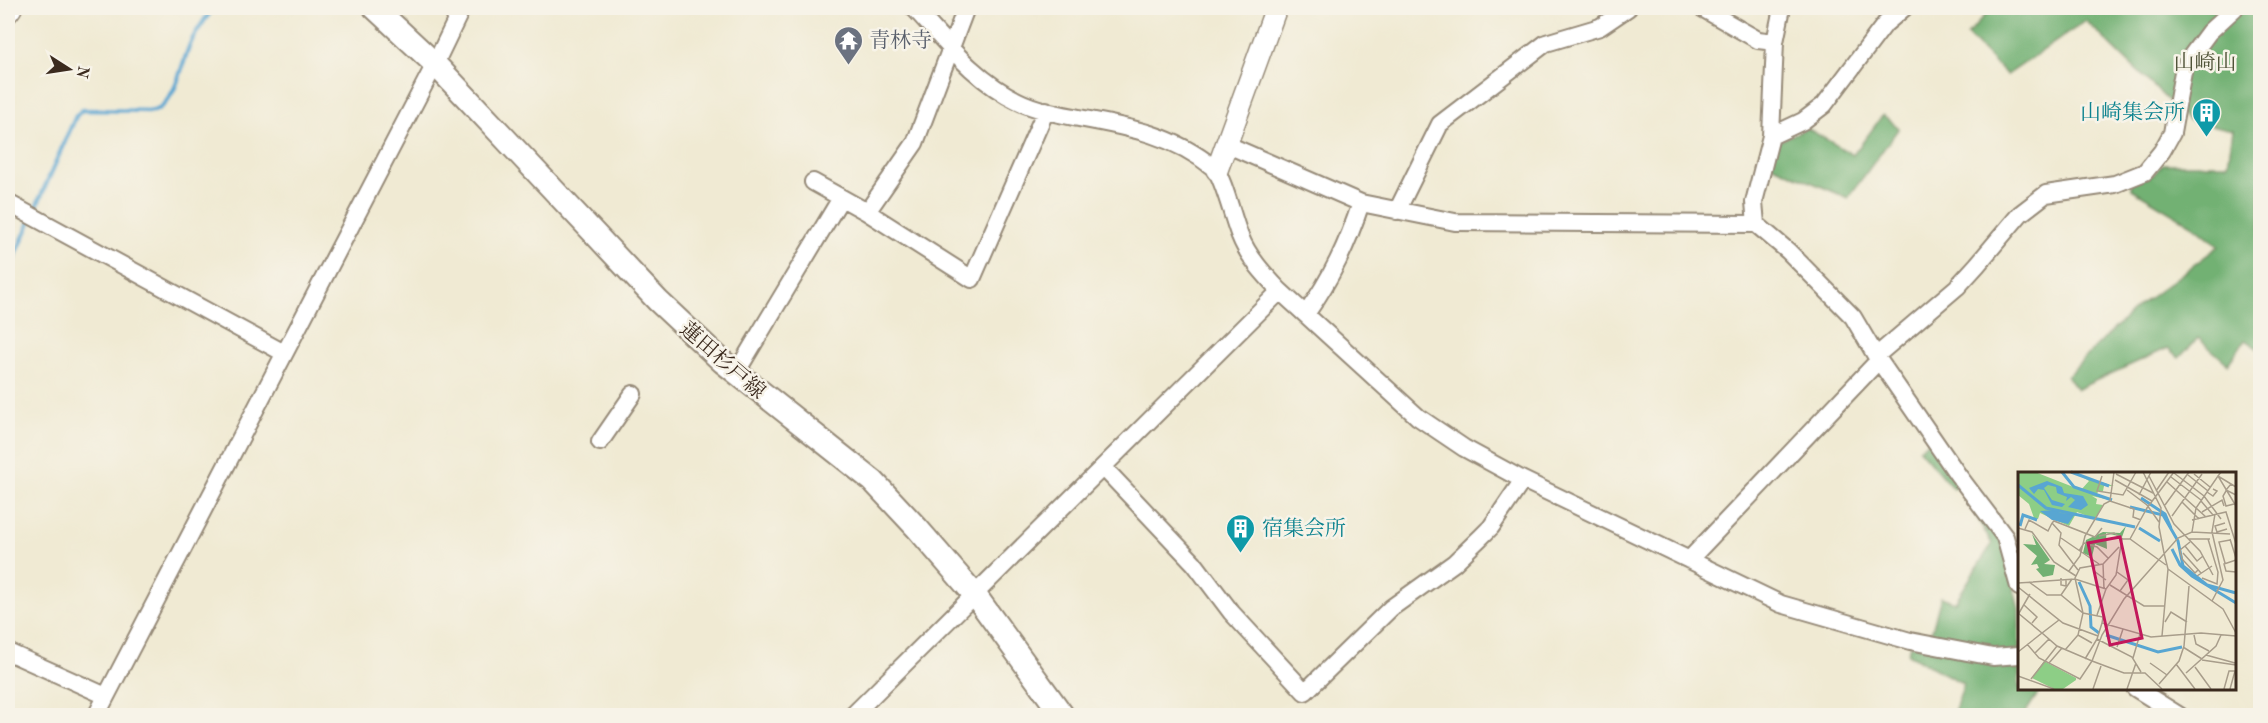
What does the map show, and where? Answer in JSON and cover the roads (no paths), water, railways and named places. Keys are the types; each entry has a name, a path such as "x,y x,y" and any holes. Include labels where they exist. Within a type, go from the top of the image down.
{"main road":[{"name":"蓮田杉戸線","path":"375,8 435,64 658,302 736,373 873,481 975,595 1063,716"}],"street":[{"path":"8,12 10,8"},
{"path":"96,716 462,8"},
{"path":"914,8 981,80 1019,102 1046,111 1134,128 1167,139 1185,148 1217,170 1240,239 1262,271 1280,291 1419,417 1464,448 1523,480 1781,604 1910,641 1993,657 2018,655"},
{"path":"867,212 915,143 966,8"},
{"path":"1217,170 1276,8"},
{"path":"1397,211 1440,124 1546,43 1600,27 1628,8"},
{"path":"1702,8 1758,40 1775,42"},
{"path":"1756,224 1754,202 1771,136 1775,42 1782,8"},
{"path":"1771,136 1803,122 1824,105 1885,24 1905,8"},
{"path":"1689,560 1878,358 1977,266 2020,214 2046,194 2115,183 2145,172 2163,151 2172,133 2183,72 2189,59 2209,32 2235,8"},
{"path":"813,182 867,212 972,279 1046,111"},
{"path":"1228,145 1361,203 1455,222 1756,224 1788,251 1853,317 1878,358 1958,475 2005,537 2018,583"},
{"path":"736,373 841,198"},
{"path":"8,203 284,353"},
{"path":"1306,314 1335,269 1349,240 1361,203"},
{"path":"852,716 1280,291"},
{"path":"600,442 633,394"},
{"path":"1103,467 1194,563 1231,612 1305,692 1391,608 1454,563 1481,537 1491,527 1523,480"},
{"path":"8,652 106,696"},
{"path":"2138,690 2180,716"}],"waterway":[{"path":"34,212 76,116 82,110 154,111 162,106 174,90 192,40 213,8"},
{"path":"8,272 31,220"}],"place":[{"name":"青林寺","path":"848,66"},
{"name":"山崎集会所","path":"2206,138"},
{"name":"宿集会所","path":"1241,554"}],"park label":[{"name":"山崎山","path":"2205,62"}]}
